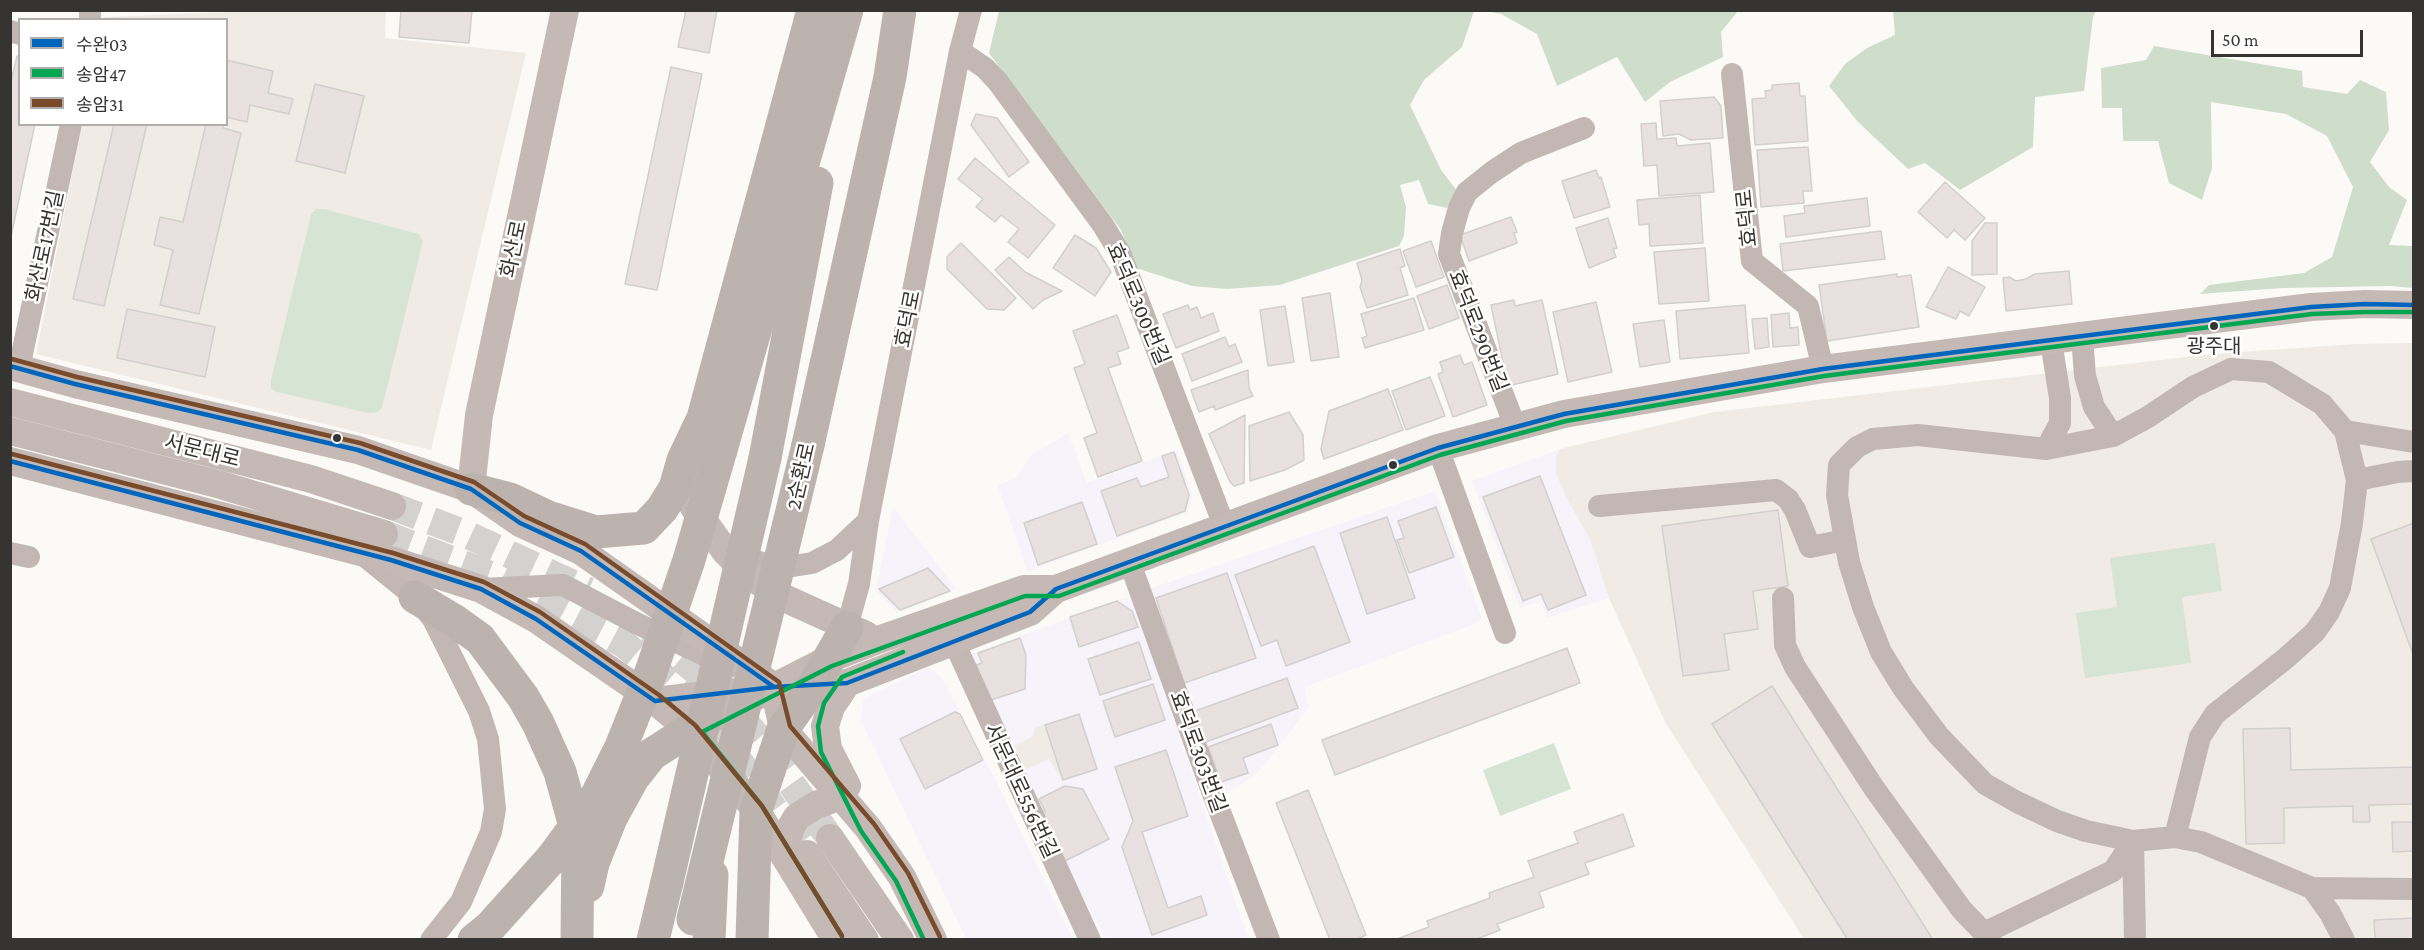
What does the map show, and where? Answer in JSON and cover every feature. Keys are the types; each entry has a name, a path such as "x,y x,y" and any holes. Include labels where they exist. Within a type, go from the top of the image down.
{"highway":[{"path":"471,489 510,498 548,517 596,532 644,528 662,509 675,488 683,460 703,418 813,10"},
{"path":"474,939 490,927 552,858 594,801 621,747 651,672 685,571 848,10"},
{"name":"2순환로","path":"653,939 765,458 848,10"},
{"name":"2순환로","path":"697,932 715,831 808,445 890,77 900,10"},
{"path":"415,597 480,639 523,696 538,723 560,772 578,837 577,939"},
{"path":"752,939 756,810 783,729 830,676 847,627"},
{"path":"577,939 593,863 611,818 633,778 652,754 690,730"}],"main road":[{"name":"화산로","path":"471,489 479,415 565,10"},
{"path":"830,676 878,640 1024,589 1056,589 1438,448 1515,426 1611,405 1823,369 2311,307 2365,304 2414,305"},
{"name":"서문대로","path":"15,367 75,384 358,450 471,489 520,523 581,551 774,687"},
{"name":"서문대로","path":"10,402 311,479 392,507"},
{"path":"703,418 692,481 693,506 725,551 749,575 782,597 847,627 917,654"},
{"name":"서문대로","path":"10,431 221,484 384,534"},
{"path":"10,461 390,560 481,590 536,619 655,701 690,730 756,810 808,850 900,939"},
{"path":"655,701 774,687 830,676 917,654 1030,612 1056,589"},
{"path":"830,676 831,707 825,726 828,749 868,828"},
{"path":"774,687 783,729 868,828 902,877 933,939"},
{"path":"690,730 774,687"},
{"path":"841,796 816,805 797,817 787,840 808,850 865,939"},
{"path":"808,850 836,939"}],"street":[{"name":"효덕로","path":"847,627 859,584 868,521 960,51 971,10"},
{"name":"효덕로300번길","path":"960,51 985,68 998,82 1103,225 1120,253 1226,528"},
{"name":"효덕로","path":"1732,74 1752,261 1808,306 1823,369"},
{"name":"화산로17번길","path":"15,367 71,126"},
{"name":"효덕로290번길","path":"1515,426 1449,254 1452,233 1459,208 1467,192 1492,172 1521,153 1584,128"},
{"path":"2082,337 2085,376 2094,407 2113,436"},
{"path":"2046,449 2060,423 2060,398 2051,341"},
{"path":"2175,837 2200,737 2215,714 2285,659 2315,632 2329,612 2340,588 2357,480 2345,430 2322,405 2269,372 2231,369 2193,387 2113,436 2046,449 1918,435 1873,439 1857,447 1839,465 1837,495 1849,562 1863,607 1881,652 1904,688 1939,736 1985,784 2057,821 2086,831 2133,841 2175,837 2201,842 2312,888 2414,889"},
{"path":"2345,430 2414,441"},
{"path":"1438,448 1505,633"},
{"path":"2357,480 2414,471"},
{"path":"1599,506 1776,490 1788,499 1796,510 1810,547 1845,540"},
{"path":"725,551 765,564 793,566 812,563 837,550 868,521"},
{"path":"360,554 415,597 433,619 479,711 488,739 495,809 491,832 461,902 431,939"},
{"name":"효덕로303번길","path":"1130,563 1212,791 1269,939"},
{"path":"481,590 562,585 638,624 774,687 847,627"},
{"path":"1783,598 1785,645 1795,667 1874,788 1962,910 1987,936 2113,871 2133,841"},
{"name":"서문대로556번길","path":"954,642 1090,939"},
{"path":"2133,841 2135,939"},
{"path":"2312,888 2330,913 2344,939"}],"shaded area":[{"path":"251,11 386,11 385,38 526,53 431,450 36,354 82,126 228,126 228,18 104,17"},
{"path":"2413,343 2413,939 1804,939 1665,722 1609,598 1590,539 1567,499 1556,474 1556,456 1560,449 1714,412 2212,354 2356,344"},
{"path":"1068,433 1087,483 1177,450 1193,497 1188,512 1027,572 998,486 1017,477 1031,455"},
{"path":"1560,449 1556,456 1556,474 1567,499 1590,539 1609,598 1547,618 1540,601 1520,608 1472,481"},
{"path":"1435,491 1483,621 1305,687 1309,707 1254,776 1223,796 1149,589"},
{"path":"893,507 957,589 897,613 876,591"},
{"path":"1126,597 1135,604 1248,939 1106,939 1067,870 968,660 972,654"},
{"path":"929,667 944,680 1073,939 966,939 860,719 864,698"},
{"path":"1045,725 1063,780 1049,759 1025,770 1014,746 1031,738 1036,727"}],"green space":[{"path":"999,11 1474,11 1462,47 1424,80 1410,105 1441,170 1458,192 1447,208 1428,204 1419,180 1400,185 1406,207 1404,236 1399,246 1280,285 1227,289 1192,286 1136,268 1121,230 989,53"},
{"path":"1486,11 1738,11 1721,32 1723,57 1670,82 1645,102 1617,57 1557,86 1537,34 1501,14"},
{"path":"1893,11 2096,11 2093,17 2084,91 2035,97 2033,147 1960,190 1925,163 1908,169 1858,122 1829,86 1845,64 1867,48 1895,35"},
{"path":"2154,46 2302,71 2303,87 2347,94 2360,80 2386,92 2389,130 2370,162 2389,187 2407,200 2389,245 2413,246 2413,288 2391,286 2283,288 2200,294 2209,285 2304,273 2332,257 2353,187 2327,136 2286,114 2211,102 2212,168 2202,200 2169,183 2158,141 2123,141 2122,108 2102,108 2101,68 2146,60"},
{"path":"316,209 324,209 418,234 423,241 382,407 378,412 369,413 271,389 271,380 311,215"},
{"path":"2215,543 2222,591 2182,597 2191,663 2085,678 2076,613 2117,607 2110,558"},
{"path":"1554,743 1571,789 1500,816 1483,770"}],"building":[{"path":"401,10 472,10 469,43 399,37"},
{"path":"686,10 717,10 709,53 678,47"},
{"path":"18,56 18,126 35,126 10,241 10,86"},
{"path":"228,60 273,71 268,93 293,99 289,114 250,105 247,122 228,117"},
{"path":"671,67 702,74 657,290 625,284"},
{"path":"1799,83 1800,96 1805,96 1808,141 1755,145 1752,99 1766,98 1765,91 1772,90 1772,85"},
{"path":"315,84 364,96 345,173 296,161"},
{"path":"1714,97 1721,106 1723,138 1691,140 1679,134 1663,136 1660,101"},
{"path":"976,114 997,118 1029,162 1009,177 971,125"},
{"path":"1656,123 1657,139 1676,138 1677,146 1710,143 1714,192 1659,196 1657,165 1644,166 1641,124"},
{"path":"114,126 147,126 104,306 73,299"},
{"path":"206,126 224,126 223,128 241,133 199,314 160,305 173,250 154,245 160,217 183,222"},
{"path":"1808,147 1812,191 1803,191 1804,203 1761,207 1757,150"},
{"path":"975,158 1055,225 1028,258 1008,242 1019,229 1001,215 995,222 976,207 983,199 958,179"},
{"path":"1596,170 1599,178 1601,177 1610,207 1574,218 1562,181"},
{"path":"1945,182 1985,218 1965,240 1954,230 1947,238 1918,212"},
{"path":"1700,195 1703,243 1650,246 1649,224 1639,225 1637,200"},
{"path":"1867,198 1870,226 1786,237 1784,216 1805,213 1804,206"},
{"path":"1511,217 1517,232 1514,233 1517,243 1469,261 1460,235"},
{"path":"1608,218 1617,248 1613,249 1616,257 1589,268 1576,228"},
{"path":"1985,223 1997,223 1997,274 1972,275 1972,241"},
{"path":"1881,231 1885,259 1783,271 1780,244"},
{"path":"1075,235 1096,248 1111,272 1095,296 1053,268"},
{"path":"1431,241 1444,277 1416,287 1403,251"},
{"path":"961,243 1016,298 1004,310 987,309 947,269 947,257"},
{"path":"1705,248 1709,301 1659,304 1654,252"},
{"path":"1400,249 1405,266 1400,268 1408,295 1367,308 1360,287 1362,280 1357,263"},
{"path":"1009,257 1025,272 1062,291 1043,300 1033,309 995,270"},
{"path":"1948,267 1985,287 1969,316 1960,311 1956,319 1926,307"},
{"path":"2069,271 2072,304 2006,311 2003,278 2009,277 2016,281 2035,274"},
{"path":"1897,274 1897,277 1911,275 1919,327 1827,341 1819,285"},
{"path":"1447,285 1459,318 1429,329 1417,296"},
{"path":"1330,293 1339,357 1311,361 1302,298"},
{"path":"1414,298 1424,330 1365,348 1362,338 1367,336 1361,314"},
{"path":"1514,300 1515,306 1542,300 1558,374 1508,386 1491,305"},
{"path":"1596,302 1612,372 1568,382 1553,312"},
{"path":"1188,305 1190,310 1197,307 1201,318 1213,313 1219,331 1176,348 1163,314"},
{"path":"1745,305 1749,353 1680,359 1676,311"},
{"path":"1285,306 1294,362 1268,366 1260,310"},
{"path":"127,309 215,327 205,377 117,358"},
{"path":"1789,313 1790,328 1798,327 1799,345 1773,347 1771,315"},
{"path":"1117,315 1129,348 1117,352 1121,364 1108,368 1142,461 1098,477 1084,438 1097,433 1074,368 1085,364 1073,331"},
{"path":"1767,318 1769,347 1755,349 1752,319"},
{"path":"1664,320 1670,362 1640,367 1633,324"},
{"path":"1225,337 1229,347 1235,344 1242,362 1192,381 1182,354"},
{"path":"1460,355 1464,365 1472,362 1487,405 1453,417 1438,374 1443,372 1440,362"},
{"path":"1248,370 1249,388 1253,396 1215,410 1214,406 1199,412 1191,390"},
{"path":"1430,377 1445,416 1406,430 1392,391"},
{"path":"1388,389 1403,430 1324,459 1321,449 1329,411"},
{"path":"1289,412 1303,435 1304,460 1285,470 1250,481 1249,426"},
{"path":"1245,415 1244,483 1234,486 1230,482 1209,434"},
{"path":"1174,452 1189,495 1185,511 1117,536 1101,491 1137,478 1141,487 1169,477 1162,456"},
{"path":"1540,476 1586,595 1548,610 1541,594 1523,601 1483,497"},
{"path":"1082,502 1097,544 1038,565 1024,523"},
{"path":"1436,507 1454,557 1409,573 1397,540 1404,538 1398,521"},
{"path":"1778,510 1788,586 1753,591 1758,629 1724,634 1729,670 1683,676 1662,526"},
{"path":"1387,517 1415,598 1367,614 1340,533"},
{"path":"2414,523 2414,657 2371,539"},
{"path":"1314,546 1350,642 1286,666 1277,640 1261,646 1235,575"},
{"path":"928,568 950,591 900,610 879,589"},
{"path":"1227,573 1256,658 1184,683 1156,598"},
{"path":"1117,601 1132,611 1138,627 1079,647 1070,617"},
{"path":"1020,638 1026,655 1025,689 988,701 976,665 982,663 978,653"},
{"path":"1139,642 1151,679 1100,695 1088,659"},
{"path":"1567,648 1580,683 1335,775 1322,740"},
{"path":"1287,678 1298,708 1206,742 1195,711"},
{"path":"1153,684 1165,720 1115,737 1103,701"},
{"path":"1772,686 1933,940 1848,940 1712,724"},
{"path":"955,712 960,714 983,760 925,789 900,739"},
{"path":"1079,714 1097,769 1063,780 1045,725"},
{"path":"1271,724 1278,745 1243,758 1248,773 1221,782 1208,747"},
{"path":"2290,728 2291,770 2414,767 2414,804 2369,805 2370,822 2353,822 2353,806 2284,808 2284,843 2246,844 2243,729"},
{"path":"1166,750 1188,816 1142,832 1168,908 1201,896 1207,915 1152,935 1122,847 1133,821 1115,767"},
{"path":"1065,786 1083,789 1109,839 1065,861 1041,813 1045,811 1039,799"},
{"path":"1308,790 1366,935 1355,940 1330,940 1276,803"},
{"path":"1623,814 1634,846 1585,863 1589,874 1539,892 1544,907 1497,924 1500,930 1474,940 1394,940 1429,927 1427,921 1490,898 1489,893 1534,877 1528,861 1578,843 1574,832"},
{"path":"2392,822 2414,822 2414,851 2393,852"},
{"path":"2414,918 2414,940 2375,940 2374,920"}],"tunnel":[{"path":"392,506 466,534 588,591"},
{"path":"384,534 501,579 624,644 698,706 803,848"},
{"path":"649,631 716,688 760,740 830,838"}],"transit line":[{"name":"수완03","path":"10,461 391,560 481,589 536,619 655,701 774,687 847,683 1030,612 1056,589 1438,448 1564,414 1823,369 2311,307 2365,304 2414,305"},
{"name":"송암47","path":"842,936 762,806 702,732 832,666 1025,596 1059,596 1440,455 1566,421 1824,376 2312,314 2414,312"},
{"name":"송암31","path":"12,359 77,377 360,443 474,482 524,516 585,544 779,682 790,726 874,824 908,873 940,937"},
{"name":"수완03","path":"10,366 75,384 358,450 471,489 520,523 581,551 774,687"},
{"name":"송암31","path":"12,454 393,553 484,582 540,612 659,695 695,725 762,806 842,936"},
{"name":"송암47","path":"903,652 842,677 824,703 818,726 821,752 861,831 896,881 924,940"}],"place":[{"name":"광주대","path":"2214,326"}]}
